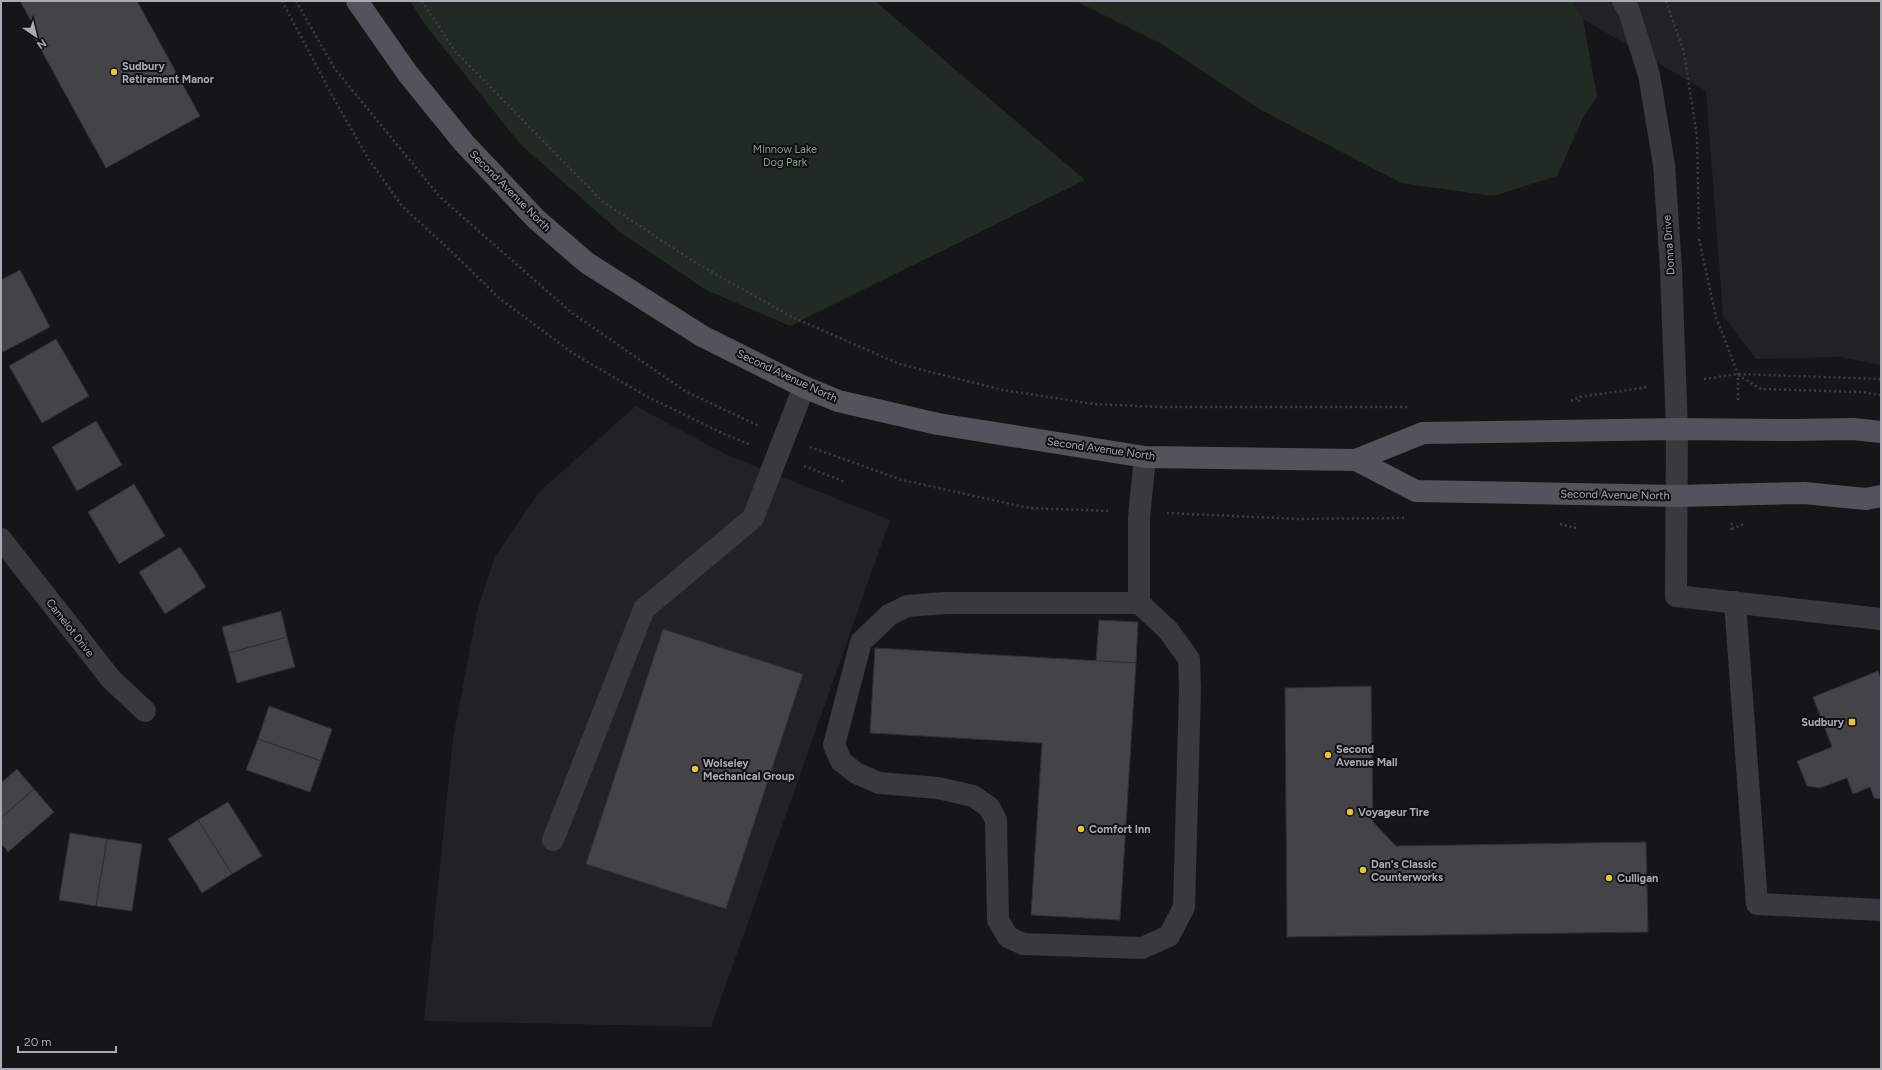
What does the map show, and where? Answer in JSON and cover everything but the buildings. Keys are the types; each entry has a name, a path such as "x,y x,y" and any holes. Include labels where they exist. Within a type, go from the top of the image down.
{"main road":[{"name":"Second Avenue North","path":"357,1 408,74 464,143 536,219 587,263 702,336 804,387 838,401 938,424 1145,457 1356,460 1422,433 1677,429 1853,429 1881,432"},
{"name":"Second Avenue North","path":"1356,460 1416,491 1678,496 1804,493 1866,498 1881,496"}],"street":[{"name":"Donna Drive","path":"1623,1 1629,10 1649,75 1664,165 1671,269 1677,429 1678,496 1676,596 1735,602"},
{"path":"553,840 644,609 753,518 804,387"},
{"path":"1139,603 945,603 907,606 889,615 861,642 834,745 841,761 856,773 879,783 938,788 973,796 989,806 996,820 998,920 1008,937 1023,944 1142,948 1169,936 1184,907 1190,689 1189,659 1168,630 1139,603 1139,517 1145,457"},
{"name":"Camelot Drive","path":"1,539 111,679 145,711"},
{"path":"1881,619 1735,602 1757,904 1881,910"}],"path":[{"path":"282,1 333,97 369,160 402,206 499,298 574,354 646,396 724,434 845,482"},
{"path":"422,1 454,50 602,201 696,263 792,317 899,364 1003,390 1094,404 1159,408 1410,407"},
{"path":"1666,1 1684,52 1695,129 1699,239 1716,317 1738,374 1739,429"},
{"path":"1738,374 1761,389 1861,392 1881,395"},
{"path":"1566,403 1580,397"},
{"path":"1731,530 1735,495"}],"shaded area":[{"path":"1572,1 1881,1 1881,365 1840,357 1756,359 1723,316 1706,91 1583,19"},
{"path":"636,406 727,455 890,520 711,1027 424,1021 453,739 477,611 495,557 539,492"}],"green space":[{"name":"Minnow Lake Dog Park","path":"410,1 875,1 1085,180 790,326 706,290 621,233 520,144 424,23"},
{"path":"1076,1 1572,1 1583,19 1597,96 1583,118 1557,176 1493,196 1401,183 1263,111 1160,43"}],"place":[{"name":"Sudbury Retirement Manor","path":"114,72"},
{"name":"Sudbury","path":"1852,722"},
{"name":"Second Avenue Mall","path":"1328,755"},
{"name":"Wolseley Mechanical Group","path":"695,769"},
{"name":"Voyageur Tire","path":"1350,812"},
{"name":"Comfort Inn","path":"1081,829"},
{"name":"Dan's Classic Counterworks","path":"1363,870"},
{"name":"Culligan","path":"1609,878"}]}
